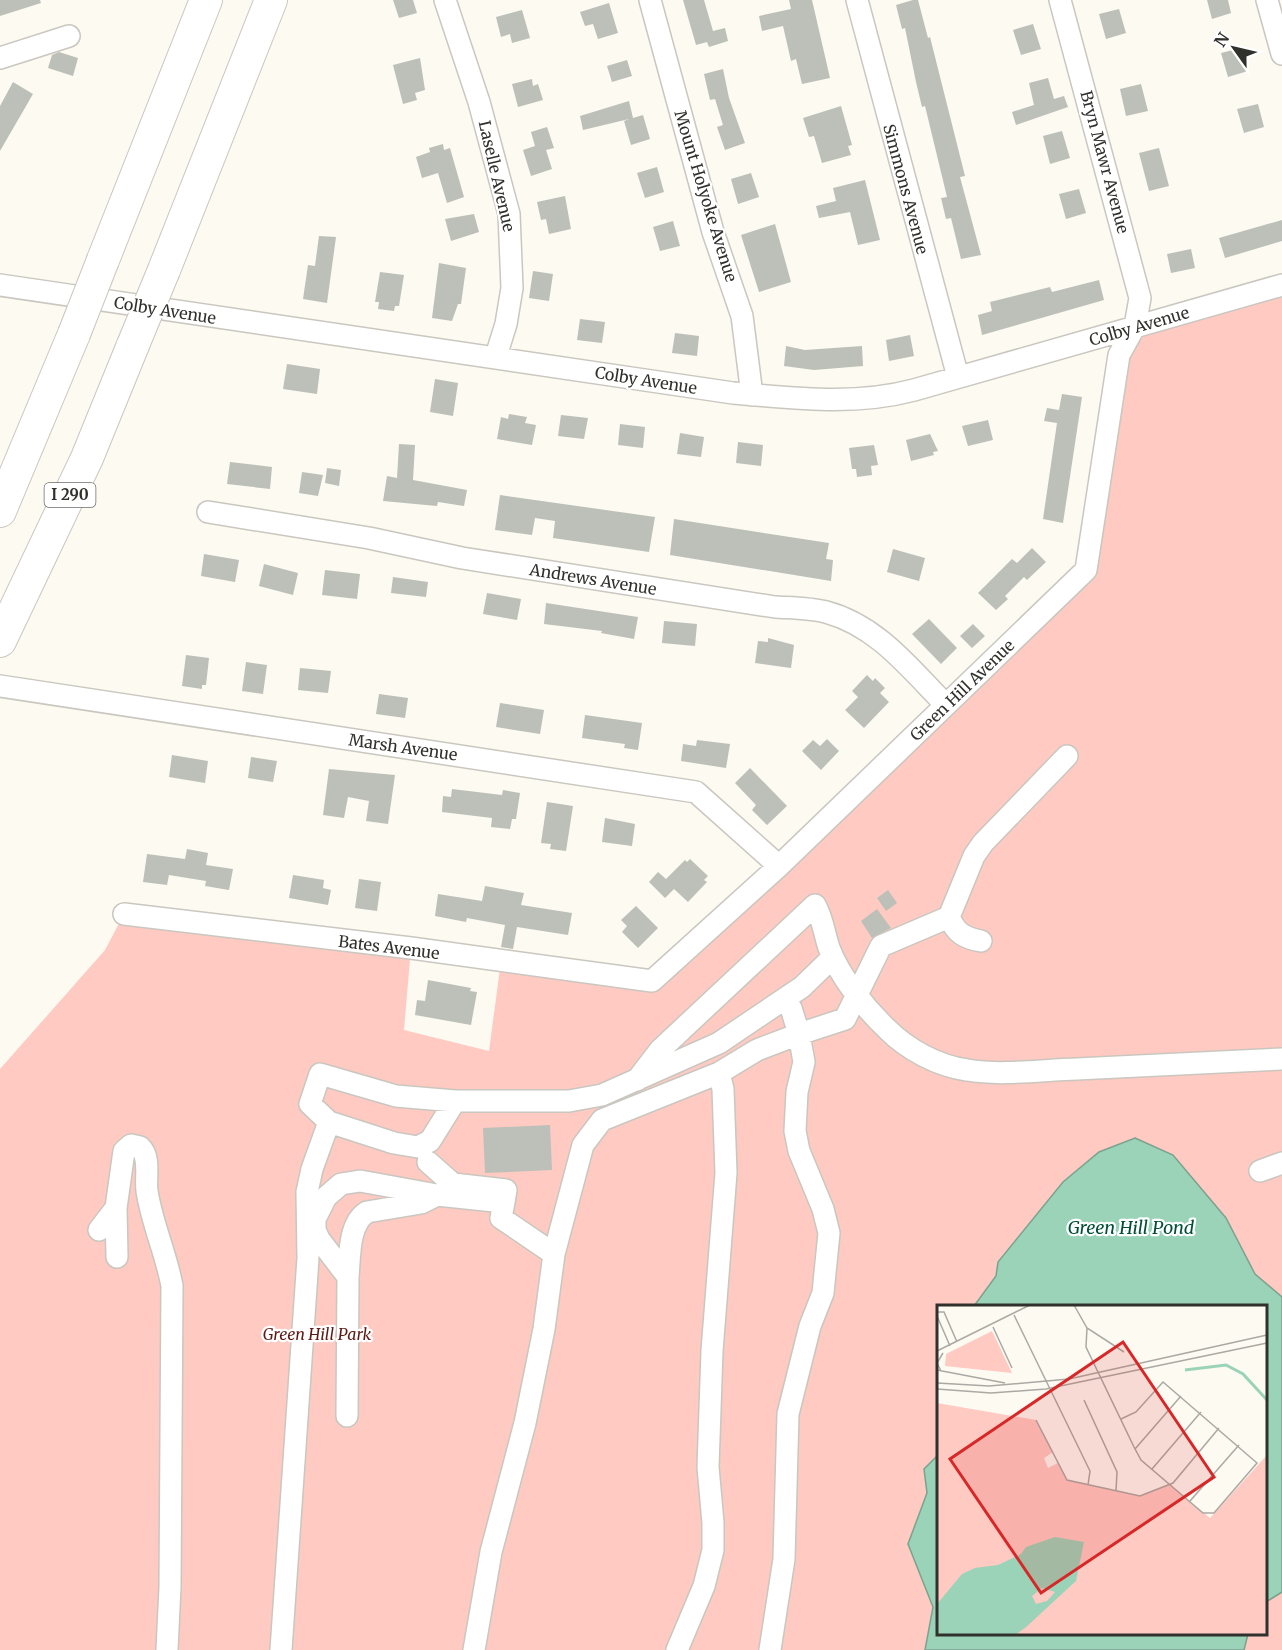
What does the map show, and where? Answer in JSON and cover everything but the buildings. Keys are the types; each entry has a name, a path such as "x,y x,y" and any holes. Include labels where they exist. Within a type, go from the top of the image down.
{"highway":[{"path":"0,510 74,334 206,0"},
{"name":"I 290","path":"0,641 87,458 271,0"}],"street":[{"name":"Laselle Avenue","path":"445,0 490,140 511,226 512,288 506,324 496,356"},
{"name":"Mount Holyoke Avenue","path":"650,0 710,222 742,316 752,395"},
{"name":"Simmons Avenue","path":"857,0 958,377"},
{"name":"Bryn Mawr Avenue","path":"1060,0 1135,271 1140,298 1136,326"},
{"path":"1267,0 1282,54"},
{"path":"0,58 69,36"},
{"name":"Colby Avenue","path":"0,285 752,395 848,401 886,397 1282,285"},
{"name":"Green Hill Avenue","path":"652,981 779,866 1086,570 1119,355 1136,326"},
{"name":"Andrews Avenue","path":"208,512 300,526 462,558 824,612 854,622 877,637 946,705"},
{"name":"Marsh Avenue","path":"0,686 696,792 779,866"},
{"path":"474,1650 491,1552 525,1423 542,1340 554,1254 583,1145 592,1130 602,1120 719,1073 757,1050 845,1018 881,946 949,917 974,856 983,843 1067,756"},
{"path":"637,1080 660,1050 815,905 822,918 833,957 858,994 887,1029 923,1056 968,1071 1015,1072 1282,1059"},
{"name":"Bates Avenue","path":"124,914 411,948 652,981"},
{"path":"949,917 959,934 967,939 981,941"},
{"path":"455,1101 430,1141 418,1147 394,1143 329,1122 310,1104 320,1074 396,1096 455,1101 569,1101 602,1095 719,1043 802,987 833,957"},
{"path":"770,1650 784,1559 788,1414 810,1326 823,1293 829,1233 823,1209 799,1151 795,1131 797,1092 804,1062 799,1034 790,1008"},
{"path":"677,1650 704,1586 713,1550 714,1523 708,1467 712,1351 726,1173 723,1089 719,1073"},
{"path":"281,1650 308,1258 307,1192 312,1169 329,1122"},
{"path":"117,1257 116,1208 124,1151 127,1146 136,1145 144,1150 147,1191 167,1259 172,1286 170,1587 166,1650"},
{"path":"428,1162 453,1184 506,1190 501,1218 554,1254"},
{"path":"1260,1171 1282,1163"},
{"path":"348,1277 315,1230 318,1211 335,1188 346,1182 360,1181 437,1195 504,1202"},
{"path":"347,1416 348,1277 354,1230 360,1216 367,1212 421,1203 437,1195"},
{"path":"99,1230 116,1208"}],"green space":[{"name":"Green Hill Park","path":"1282,285 1282,1650 0,1650 0,1069 105,950 124,914 411,948 404,1030 489,1051 501,961 652,981 1086,570 1125,342"}],"water":[{"name":"Green Hill Pond","path":"1135,1138 1173,1155 1226,1218 1255,1274 1282,1297 1282,1592 1267,1601 1267,1305 975,1305 996,1276 998,1262 1063,1182 1099,1152"},
{"path":"937,1456 937,1635 1248,1635 1244,1650 925,1650 933,1607 908,1544 927,1493 924,1469"}]}
